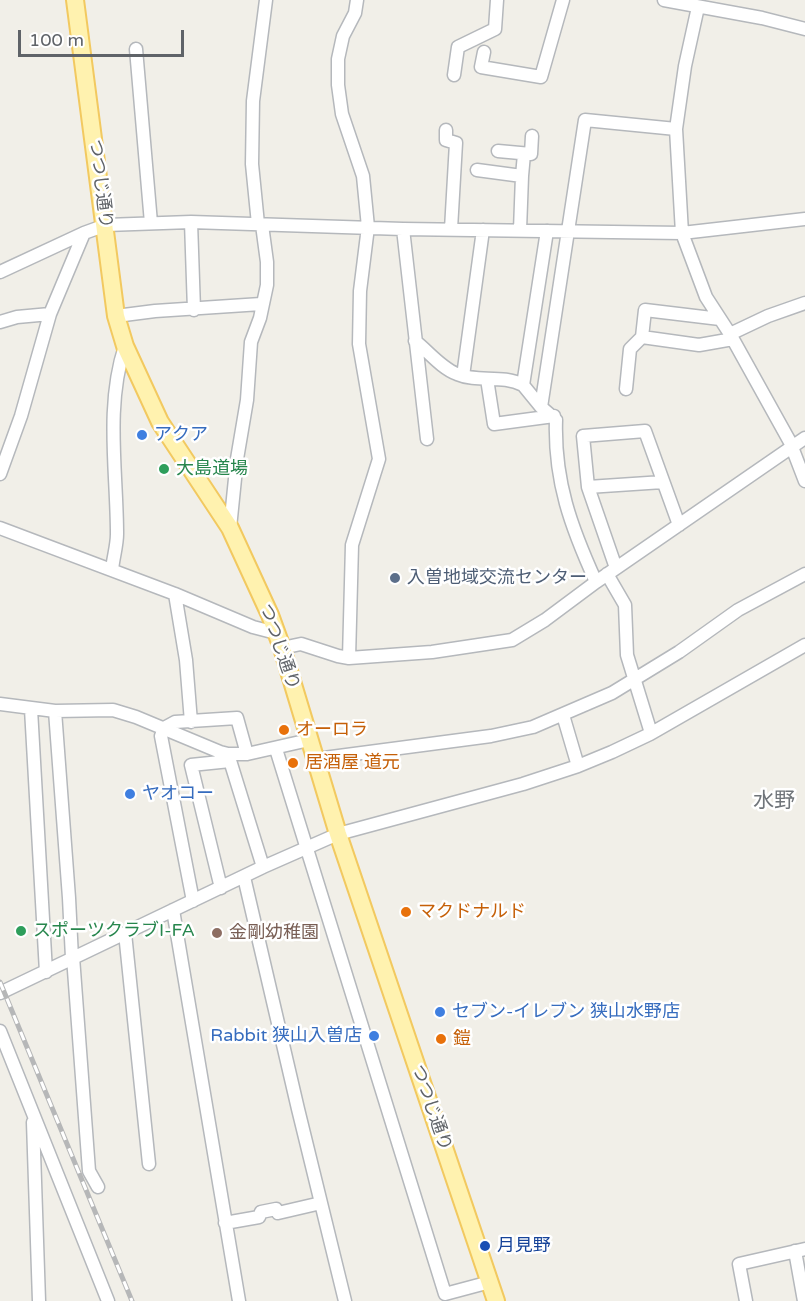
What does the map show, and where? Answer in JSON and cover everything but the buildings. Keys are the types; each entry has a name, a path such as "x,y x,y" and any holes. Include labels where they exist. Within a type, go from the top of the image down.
{"main road":[{"name":"つつじ通り","path":"75,0 116,316 124,346 160,422 230,528 255,580 279,640 338,834 496,1301"}],"street":[{"path":"230,528 237,459 247,400 251,342 260,318 261,304 267,285 267,262 252,164 253,101 266,0"},
{"path":"349,658 352,544 379,459 359,344 360,291 368,227 363,176 342,114 338,85 338,59 344,36 355,13 357,0"},
{"path":"454,75 459,47 495,28 496,0"},
{"path":"484,52 481,67 541,77 563,0"},
{"path":"664,0 762,18 805,29"},
{"path":"698,7 685,66 676,129 682,233 706,297 732,337 792,447 805,481"},
{"path":"136,49 151,223"},
{"path":"541,407 585,120 676,129"},
{"path":"446,130 446,140 456,143 452,229"},
{"path":"498,151 531,154 532,136"},
{"path":"520,230 524,154"},
{"path":"477,170 522,176"},
{"path":"0,272 106,225 190,222 403,229 682,233 805,219"},
{"path":"190,222 194,310"},
{"path":"403,229 427,439"},
{"path":"463,376 483,230"},
{"path":"522,385 547,231"},
{"path":"0,474 21,416 50,314 84,233"},
{"path":"642,337 699,345 732,337 768,316 805,303"},
{"path":"116,316 261,304"},
{"path":"626,389 630,349 642,337 645,310 720,320"},
{"path":"0,322 17,317 50,314"},
{"path":"415,341 449,370 463,376 487,379 506,378 522,385 541,407 554,416 557,458 565,504 574,532 596,582"},
{"path":"112,570 117,536 113,466 116,377 124,346"},
{"path":"487,379 494,424 554,416"},
{"path":"651,734 627,655 626,605 612,571 588,487 583,436 645,431 679,525"},
{"path":"0,528 175,594 279,640 302,644 338,657 432,652 512,640 545,620 596,582 805,438"},
{"path":"588,487 663,482"},
{"path":"316,759 528,729 612,693 679,652 738,610 805,574"},
{"path":"175,594 186,660 191,722"},
{"path":"0,993 263,867 338,834 523,784 578,766 651,734 805,645"},
{"path":"0,704 55,711 113,711 164,728 229,757 263,867"},
{"path":"31,709 46,972"},
{"path":"55,711 89,1171 98,1187"},
{"path":"563,715 578,766"},
{"path":"164,728 175,723 237,718 247,754"},
{"path":"164,728 162,736 193,901"},
{"path":"221,888 191,765 276,749 309,740"},
{"path":"276,749 445,1293 490,1282"},
{"path":"244,877 345,1301"},
{"path":"173,910 239,1301"},
{"path":"125,933 149,1164"},
{"path":"0,1031 108,1301"},
{"path":"0,1069 14,1067"},
{"path":"33,1116 39,1301"},
{"path":"225,1223 259,1217 261,1212 276,1209 278,1213 321,1203"},
{"path":"746,1301 740,1264 800,1250 804,1301"}],"railway":[{"path":"0,982 132,1301"}],"place":[{"name":"アクア","path":"142,435"},
{"name":"大島道場","path":"164,469"},
{"name":"入曽地域交流センター","path":"395,578"},
{"name":"オーロラ","path":"284,730"},
{"name":"居酒屋 道元","path":"293,763"},
{"name":"ヤオコー","path":"130,794"},
{"name":"マクドナルド","path":"406,912"},
{"name":"スポーツクラブI-FA","path":"21,931"},
{"name":"金剛幼稚園","path":"217,933"},
{"name":"セブン-イレブン 狭山水野店","path":"440,1012"},
{"name":"Rabbit 狭山入曽店","path":"374,1036"},
{"name":"鎧","path":"441,1039"},
{"name":"月見野","path":"485,1246"}],"district":[{"name":"水野","path":"774,801"}]}
